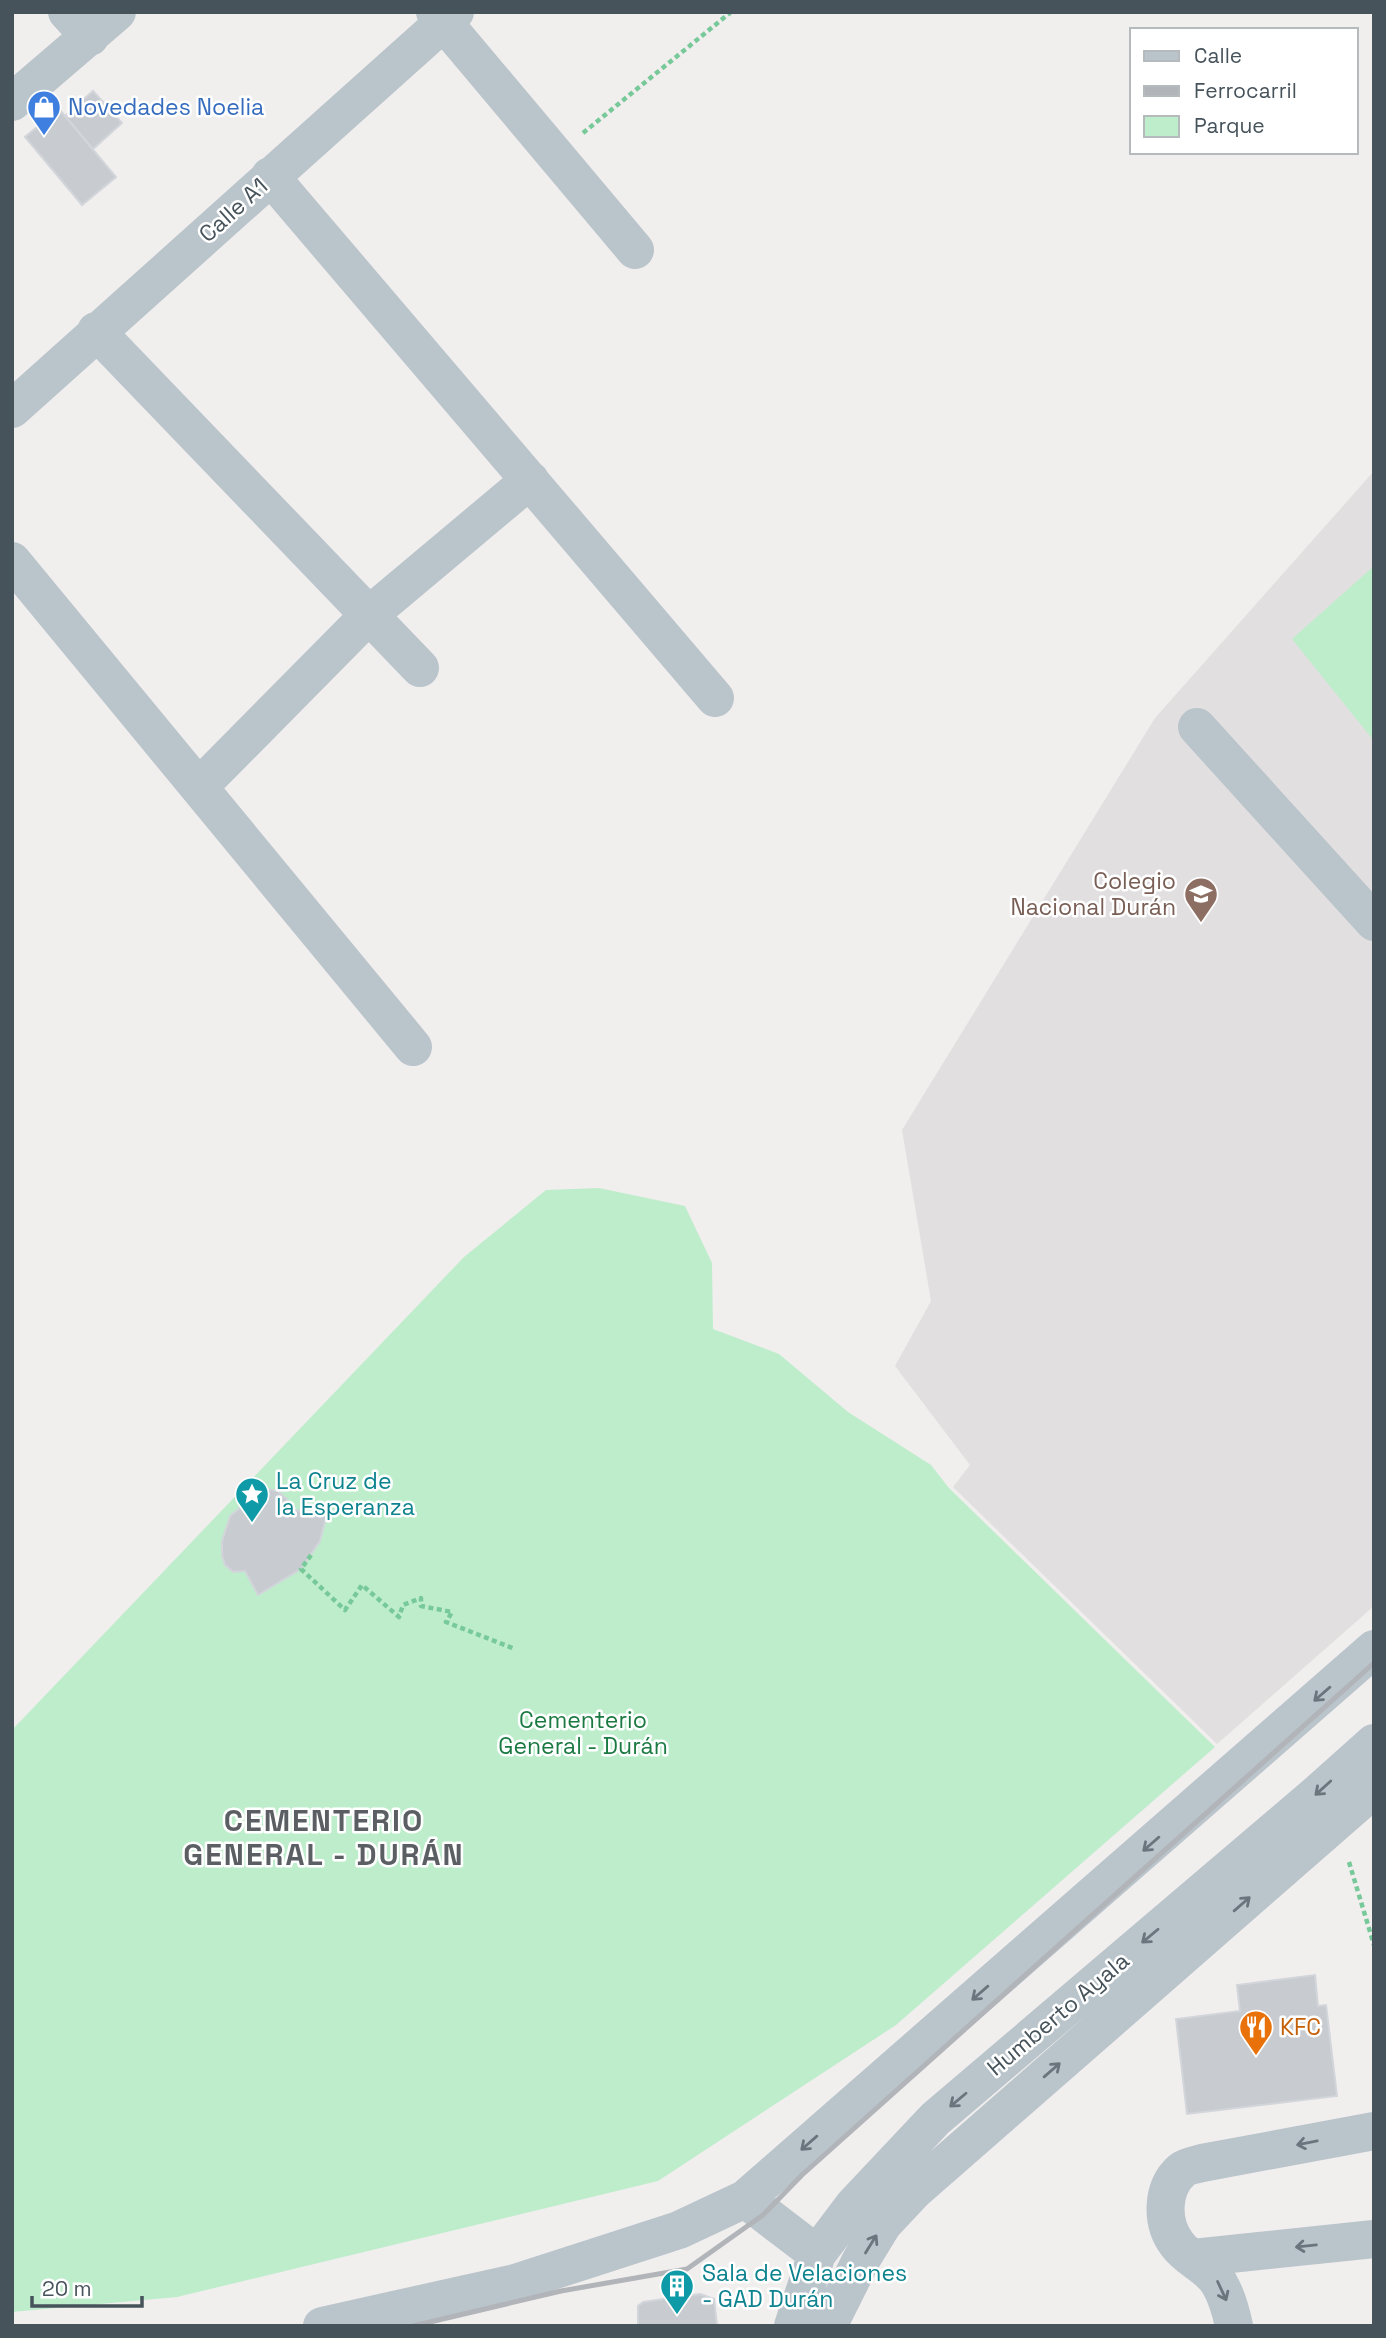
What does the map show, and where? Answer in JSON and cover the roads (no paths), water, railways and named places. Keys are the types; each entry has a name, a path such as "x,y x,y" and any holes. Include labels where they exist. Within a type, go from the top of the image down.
{"street":[{"path":"444,16 555,156 635,250"},
{"name":"Calle A1","path":"12,409 444,16"},
{"path":"12,102 91,21"},
{"path":"270,176 715,698"},
{"path":"96,331 420,668"},
{"path":"199,787 369,615 530,480"},
{"path":"12,561 413,1047"},
{"path":"1197,727 1374,922"},
{"path":"322,2326 514,2283 679,2230 745,2199 1374,1649"},
{"name":"Humberto Ayala","path":"793,2326 817,2254 854,2205 935,2119 1374,1743"},
{"name":"Humberto Ayala","path":"828,2326 861,2260 883,2224 914,2191 1374,1789"},
{"path":"1234,2326 1220,2283 1177,2245 1168,2228 1164,2203 1171,2181 1184,2168 1202,2163 1374,2131"},
{"path":"745,2199 817,2254"},
{"path":"1193,2258 1374,2239"}],"railway":[{"path":"413,2326 561,2291 687,2269 763,2215 802,2175 1374,1663"}],"place":[{"name":"Novedades Noelia","path":"44,137"},
{"name":"Colegio Nacional Durán","path":"1201,924"},
{"name":"La Cruz de la Esperanza","path":"252,1524"},
{"name":"KFC","path":"1256,2057"},
{"name":"Sala de Velaciones - GAD Durán","path":"677,2316"}],"district":[{"name":"CEMENTERIO GENERAL - DURÁN","path":"324,1837"}],"park label":[{"name":"Cementerio General - Durán","path":"583,1733"}]}
